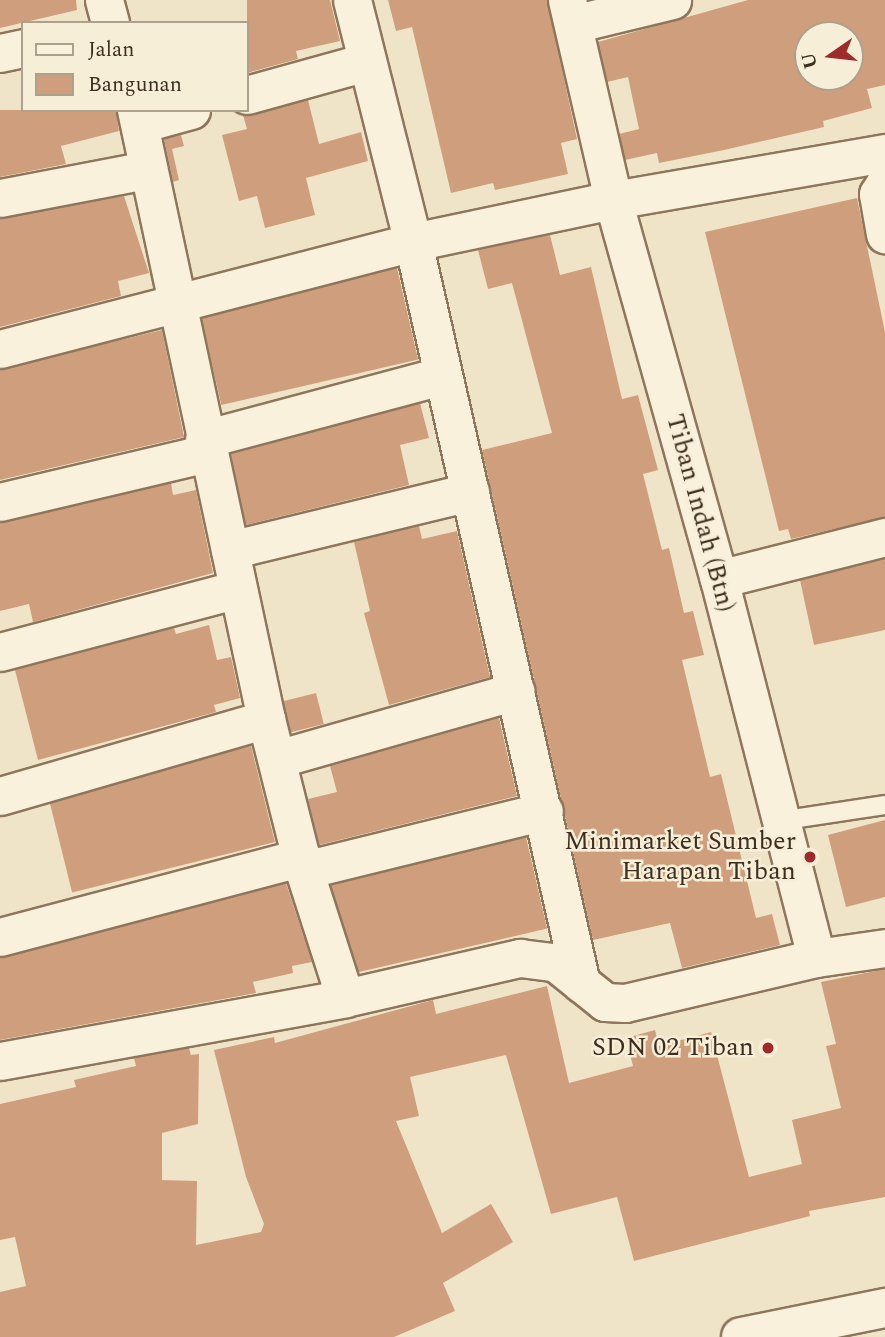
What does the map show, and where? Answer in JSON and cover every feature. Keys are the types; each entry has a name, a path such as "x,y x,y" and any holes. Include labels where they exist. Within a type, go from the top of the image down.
{"street":[{"path":"104,0 109,21"},
{"path":"352,0 414,242 440,376 470,492 581,982"},
{"path":"570,12 673,0"},
{"name":"Tiban Indah (Btn)","path":"570,12 613,200 719,579 816,958"},
{"path":"0,53 21,48"},
{"path":"248,95 366,62"},
{"path":"176,112 138,117 147,170 179,306 206,446 266,719 303,864 345,998"},
{"path":"0,349 179,306 414,242 613,200 885,153"},
{"path":"0,198 147,170"},
{"path":"885,183 878,194 885,234"},
{"path":"0,502 206,446 440,376"},
{"path":"230,550 470,492"},
{"path":"719,579 885,537"},
{"path":"0,652 238,589"},
{"path":"277,759 516,691"},
{"path":"0,796 266,719"},
{"path":"0,937 303,864 544,811"},
{"path":"0,1061 345,998 538,957 555,962 605,1002 625,1003 816,958 885,948"},
{"path":"741,1337 885,1308"},
{"path":"848,1337 885,1329"}],"lane":[{"path":"779,821 885,805"}],"building":[{"path":"0,0 76,0 77,10 0,28"},
{"path":"247,0 330,0 340,41 296,51 298,59 248,73"},
{"path":"388,0 547,0 577,139 561,143 568,174 495,190 493,183 451,193 412,27 396,31"},
{"path":"748,0 885,0 885,85 867,89 872,108 823,121 824,127 659,163 657,153 625,160 619,134 639,129 628,77 607,82 598,42"},
{"path":"308,100 319,144 361,132 368,161 306,178 315,215 265,228 257,196 239,201 222,135 247,129 243,115"},
{"path":"0,110 116,112 119,131 61,146 66,164 0,177"},
{"path":"181,135 184,146 172,149 179,180 173,182 164,139"},
{"path":"124,196 149,273 118,281 121,296 0,327 0,218"},
{"path":"857,198 885,332 885,517 791,539 788,529 779,531 705,232"},
{"path":"550,235 560,275 591,267 622,399 638,395 658,470 643,474 662,550 669,548 684,613 693,611 704,655 682,660 710,777 721,774 756,918 772,914 780,945 682,968 670,923 593,940 482,450 552,433 512,283 488,289 478,250"},
{"path":"397,268 418,360 221,405 200,313"},
{"path":"162,330 184,437 0,480 0,369"},
{"path":"420,403 429,438 400,445 409,485 246,525 231,454"},
{"path":"171,483 173,495 196,490 213,573 33,622 29,604 0,611 0,522"},
{"path":"419,526 422,539 457,531 490,677 389,705 364,613 370,611 354,542"},
{"path":"885,559 885,630 814,645 800,580"},
{"path":"209,625 217,660 231,657 240,698 214,705 216,712 38,760 15,670 174,628 176,634"},
{"path":"316,693 324,724 291,732 283,701"},
{"path":"499,718 517,796 319,845 308,799 337,792 330,766"},
{"path":"251,746 275,842 72,893 48,797"},
{"path":"885,820 885,897 846,907 828,835"},
{"path":"526,837 547,929 351,974 330,882"},
{"path":"286,883 312,962 292,966 293,973 253,982 256,993 0,1040 0,957"},
{"path":"885,969 885,1197 809,1211 810,1216 634,1261 617,1197 551,1214 506,1055 410,1077 419,1116 396,1121 442,1233 491,1204 513,1242 443,1283 455,1311 394,1337 0,1337 0,1292 26,1286 15,1237 0,1240 0,1104 76,1087 74,1080 136,1066 134,1058 189,1048 191,1055 199,1054 198,1124 162,1133 162,1180 197,1181 196,1245 261,1232 264,1224 246,1177 214,1050 274,1037 275,1043 433,1000 436,1014 547,986 569,1083 633,1066 626,1038 655,1030 659,1046 711,1032 749,1177 802,1164 792,1120 841,1108 826,1046 836,1044 821,982"}],"place":[{"name":"Minimarket Sumber Harapan Tiban","path":"810,857"},
{"name":"SDN 02 Tiban","path":"768,1048"}]}
